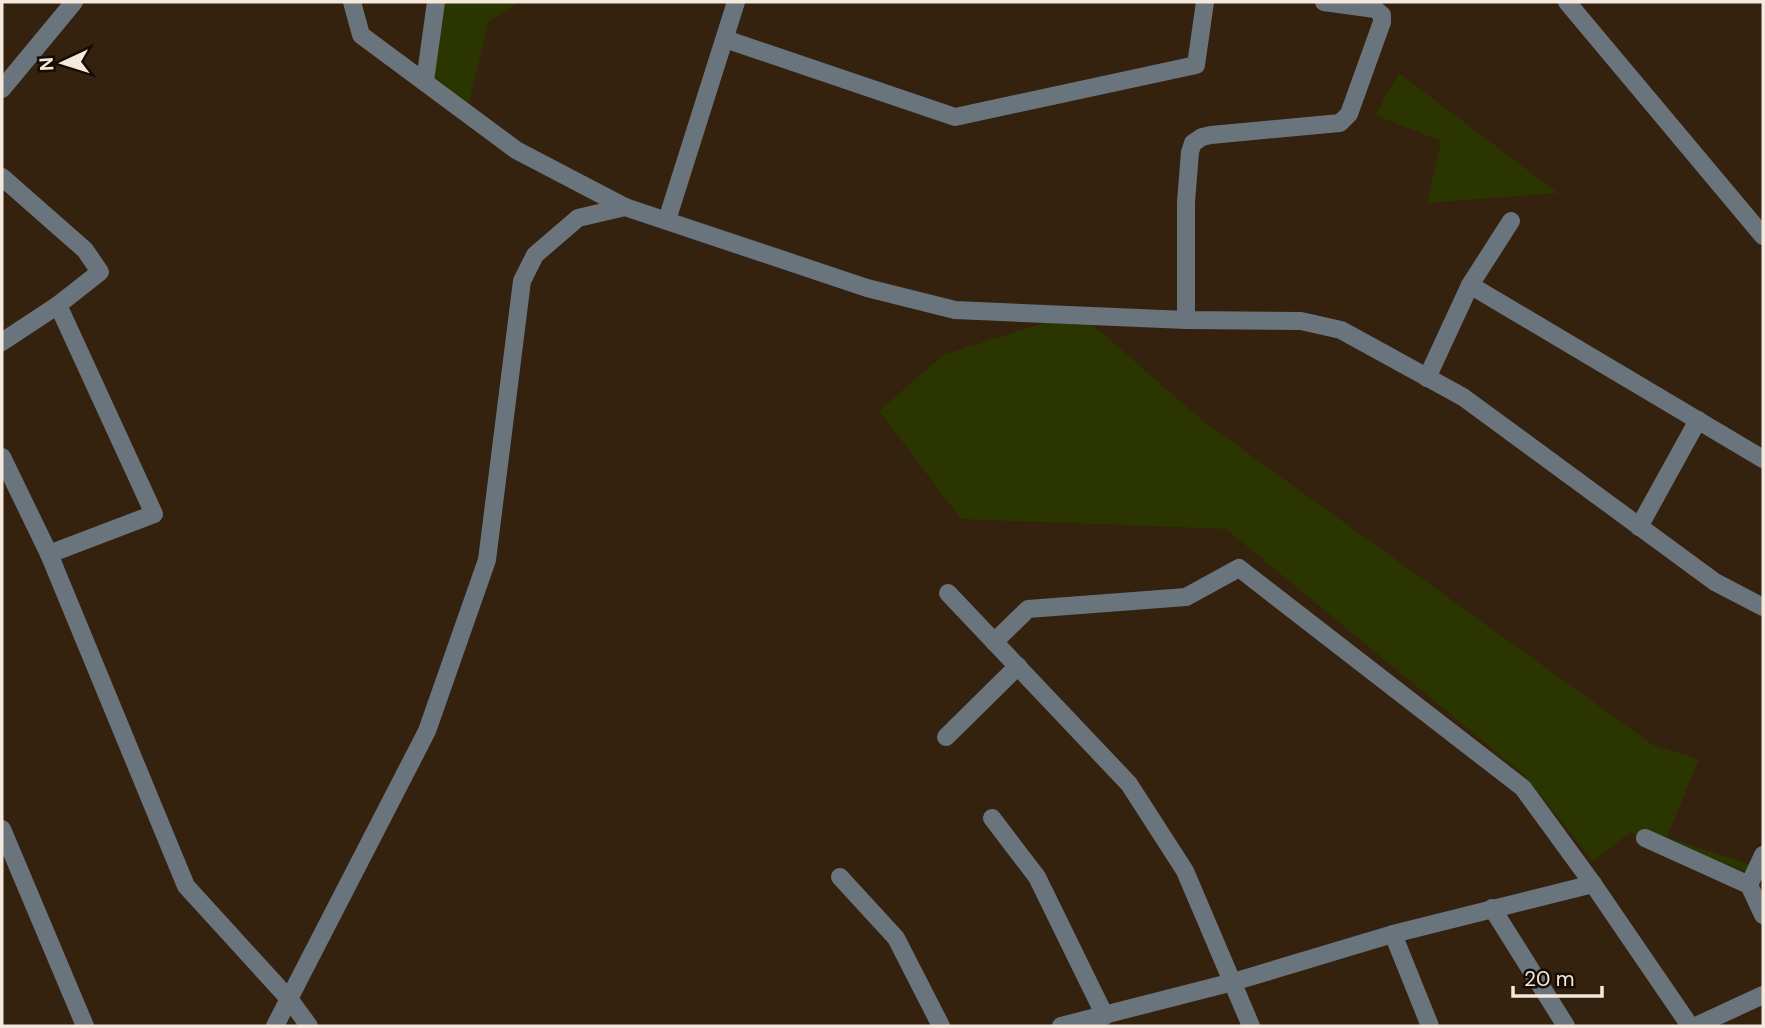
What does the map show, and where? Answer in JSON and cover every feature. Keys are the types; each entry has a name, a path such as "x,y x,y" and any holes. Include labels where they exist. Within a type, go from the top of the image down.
{"street":[{"path":"2,89 74,2"},
{"path":"352,2 361,35 516,150 625,207 867,288 955,310 1186,320 1301,321 1341,330 1463,397 1715,582 1763,607"},
{"path":"425,81 436,2"},
{"path":"667,220 736,2"},
{"path":"725,39 955,117 1196,65 1205,2"},
{"path":"1186,320 1186,202 1193,143 1211,135 1340,123 1349,114 1382,22 1382,15 1375,9 1324,2"},
{"path":"1567,2 1763,236"},
{"path":"2,177 85,250 100,272 58,305 2,342"},
{"path":"275,1026 428,731 487,560 522,281 535,255 578,218 625,207"},
{"path":"1427,377 1470,285 1511,221"},
{"path":"1470,285 1763,458"},
{"path":"49,554 153,513 58,305"},
{"path":"1639,527 1698,420"},
{"path":"2,457 49,554 186,886 289,1000 309,1026"},
{"path":"995,642 1028,609 1186,597 1239,568 1523,788 1593,884 1690,1026"},
{"path":"948,593 1129,784 1185,871 1251,1026"},
{"path":"946,737 1018,666"},
{"path":"992,818 1037,877 1105,1016"},
{"path":"2,830 85,1026"},
{"path":"1645,838 1749,885 1763,915"},
{"path":"1749,885 1763,855"},
{"path":"840,877 896,938 941,1026"},
{"path":"1061,1026 1233,982 1393,934 1593,884"},
{"path":"1492,908 1566,1026"},
{"path":"1393,934 1430,1026"},
{"path":"1696,1026 1763,995"}],"green space":[{"path":"445,2 515,2 515,5 489,21 469,103 430,77"},
{"path":"1399,73 1558,193 1427,203 1441,141 1375,115"},
{"path":"1078,312 1202,420 1653,745 1699,759 1667,837 1763,869 1763,877 1630,833 1593,861 1525,776 1226,529 961,519 879,411 943,355"}]}
